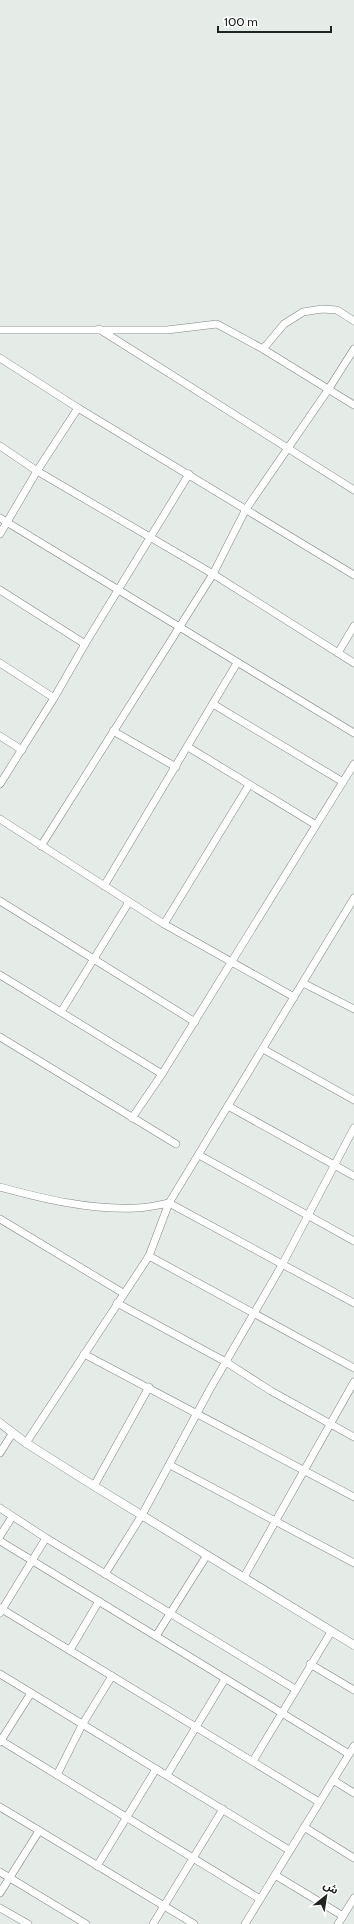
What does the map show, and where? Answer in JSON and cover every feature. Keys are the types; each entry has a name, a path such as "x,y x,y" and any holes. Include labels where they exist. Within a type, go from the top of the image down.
{"street":[{"path":"263,349 284,324 303,312 322,309 337,310 354,321"},
{"path":"0,330 167,330 217,324 263,349 354,405"},
{"path":"99,329 354,490"},
{"path":"41,846 213,574 246,509 328,390 354,349"},
{"path":"0,358 78,408 354,575"},
{"path":"0,534 37,471 78,408"},
{"path":"0,446 37,471 213,574 354,663"},
{"path":"0,784 54,698 85,644 189,474"},
{"path":"0,518 354,733"},
{"path":"0,590 85,644"},
{"path":"338,653 354,626"},
{"path":"104,886 237,663"},
{"path":"0,664 54,698"},
{"path":"213,704 343,782"},
{"path":"113,731 176,767"},
{"path":"0,736 22,750"},
{"path":"188,747 316,825"},
{"path":"132,1118 195,1022 354,764"},
{"path":"164,924 249,784"},
{"path":"0,820 164,924 294,997"},
{"path":"26,1443 123,1293 149,1256 169,1203 294,997 352,906 354,898"},
{"path":"0,901 195,1022"},
{"path":"61,1012 129,902"},
{"path":"0,975 162,1074"},
{"path":"303,983 354,1009"},
{"path":"0,1037 176,1144"},
{"path":"263,1049 354,1100"},
{"path":"228,1106 354,1176"},
{"path":"105,1574 142,1515 253,1313 282,1265 354,1128"},
{"path":"199,1155 308,1214 354,1241"},
{"path":"0,1187 52,1201 95,1206 136,1208 169,1203 354,1303"},
{"path":"0,1219 123,1293"},
{"path":"149,1256 354,1368"},
{"path":"117,1303 226,1362 271,1391 354,1437"},
{"path":"84,1354 149,1387 354,1497"},
{"path":"244,1577 354,1382"},
{"path":"94,1486 149,1387"},
{"path":"0,1423 12,1434 94,1486 354,1645"},
{"path":"0,1453 12,1434"},
{"path":"170,1465 354,1563"},
{"path":"0,1508 46,1538 295,1689"},
{"path":"0,1536 12,1517"},
{"path":"46,1538 1,1610 70,1650 319,1802"},
{"path":"0,1541 349,1754"},
{"path":"156,1636 207,1555"},
{"path":"70,1650 99,1601"},
{"path":"253,1761 310,1664 331,1632"},
{"path":"310,1664 354,1690"},
{"path":"0,1674 289,1850"},
{"path":"57,1775 82,1725 112,1676"},
{"path":"166,1775 225,1679"},
{"path":"30,1693 0,1741 260,1899"},
{"path":"245,1924 354,1746"},
{"path":"97,1866 156,1769"},
{"path":"333,1780 354,1793"},
{"path":"0,1807 194,1924"},
{"path":"153,1924 223,1810"},
{"path":"304,1827 354,1858"},
{"path":"0,1892 38,1831"},
{"path":"0,1872 86,1924"},
{"path":"274,1875 343,1916"},
{"path":"338,1924 354,1898"},
{"path":"0,1908 28,1924"}]}
